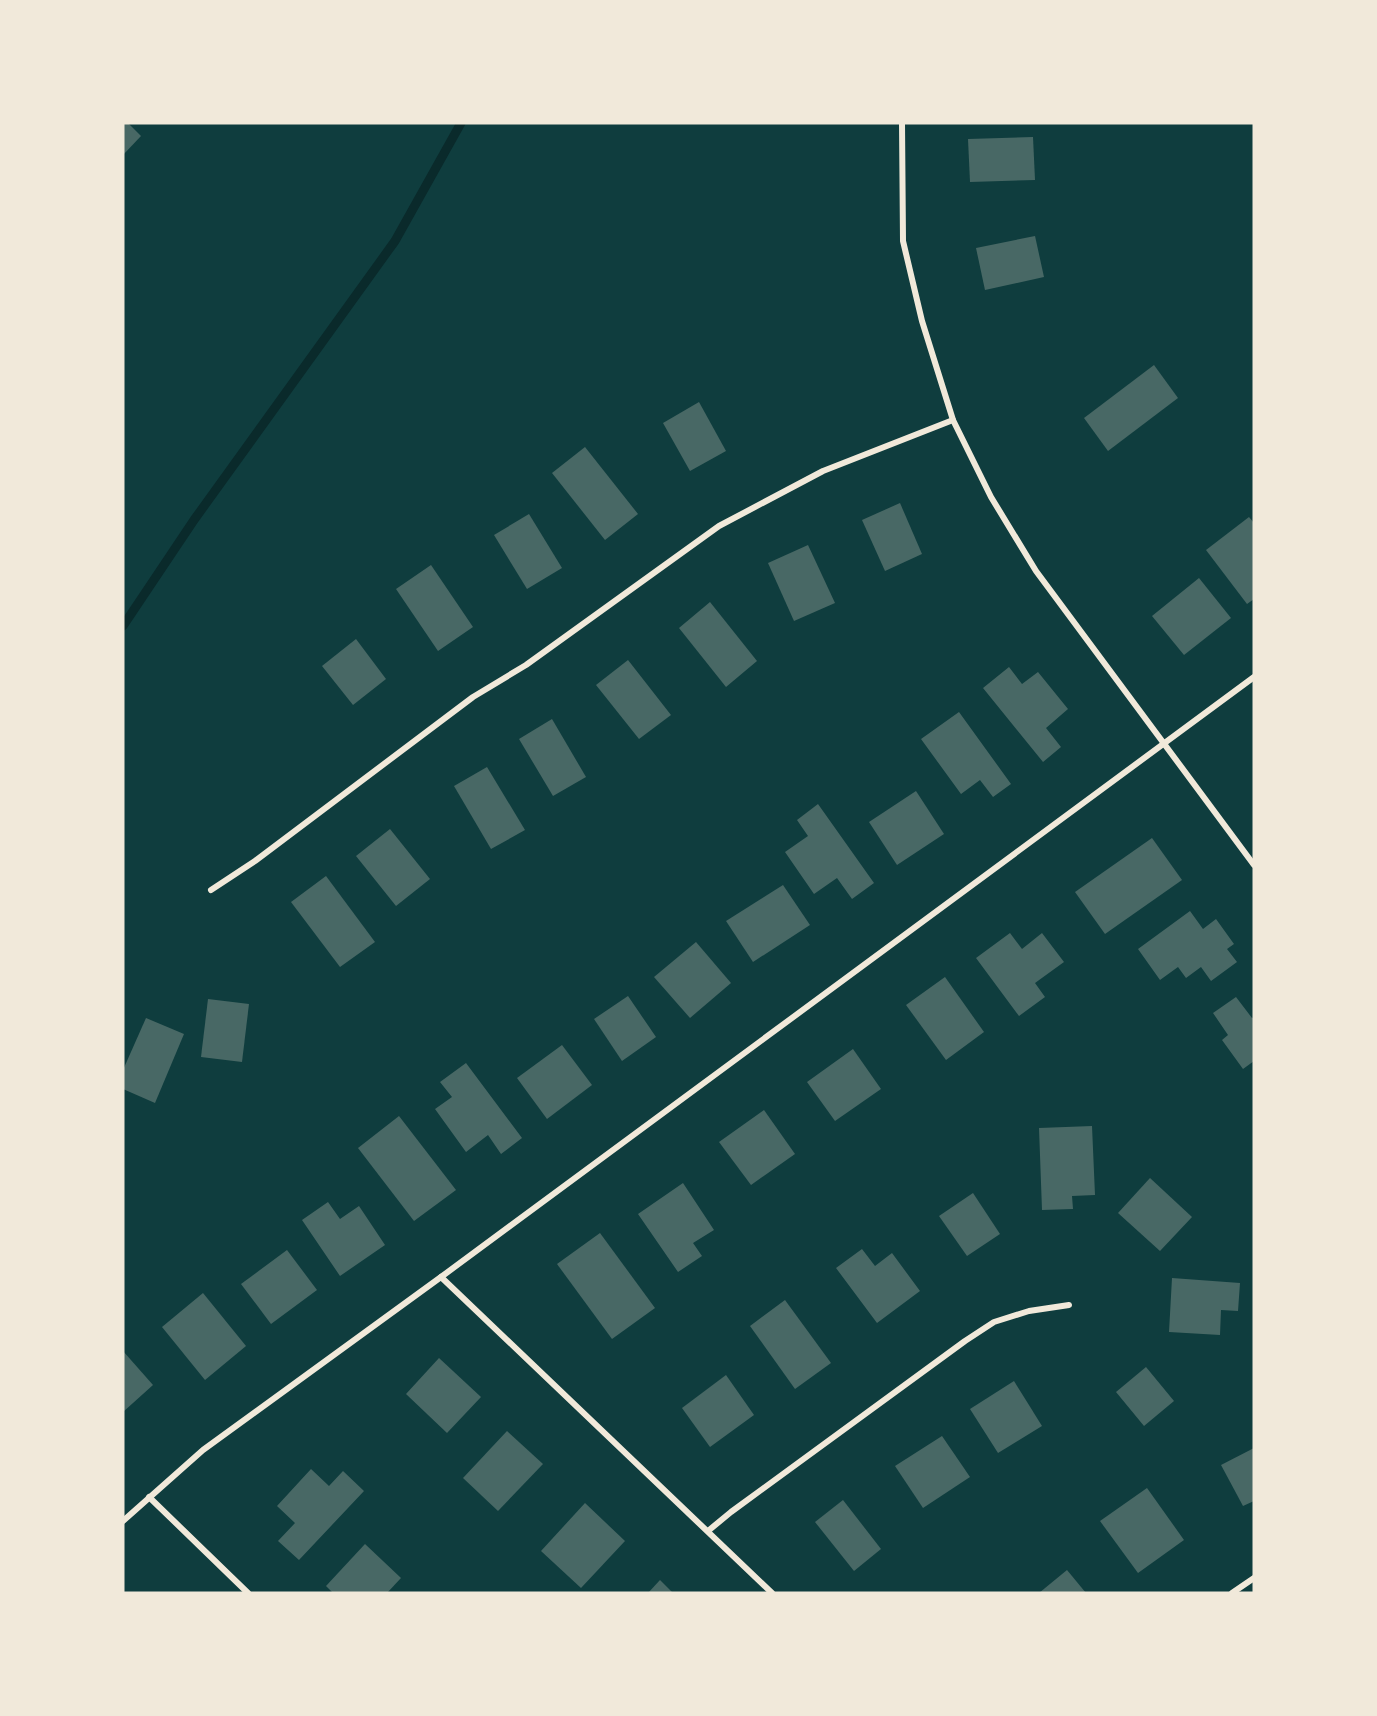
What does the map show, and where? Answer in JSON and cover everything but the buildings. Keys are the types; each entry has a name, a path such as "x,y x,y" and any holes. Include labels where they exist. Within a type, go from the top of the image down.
{"street":[{"path":"902,123 903,241 922,321 953,420 991,497 1036,571 1254,865"},
{"path":"211,890 255,861 473,697 526,665 719,526 823,471 953,420"},
{"path":"123,1521 203,1450 441,1278 1254,677"},
{"path":"441,1278 772,1593"},
{"path":"708,1531 740,1505 994,1322 1029,1311 1069,1305"},
{"path":"149,1497 248,1593"},
{"path":"1232,1593 1254,1578"}],"waterway":[{"path":"123,626 194,520 395,241 461,123"}]}
